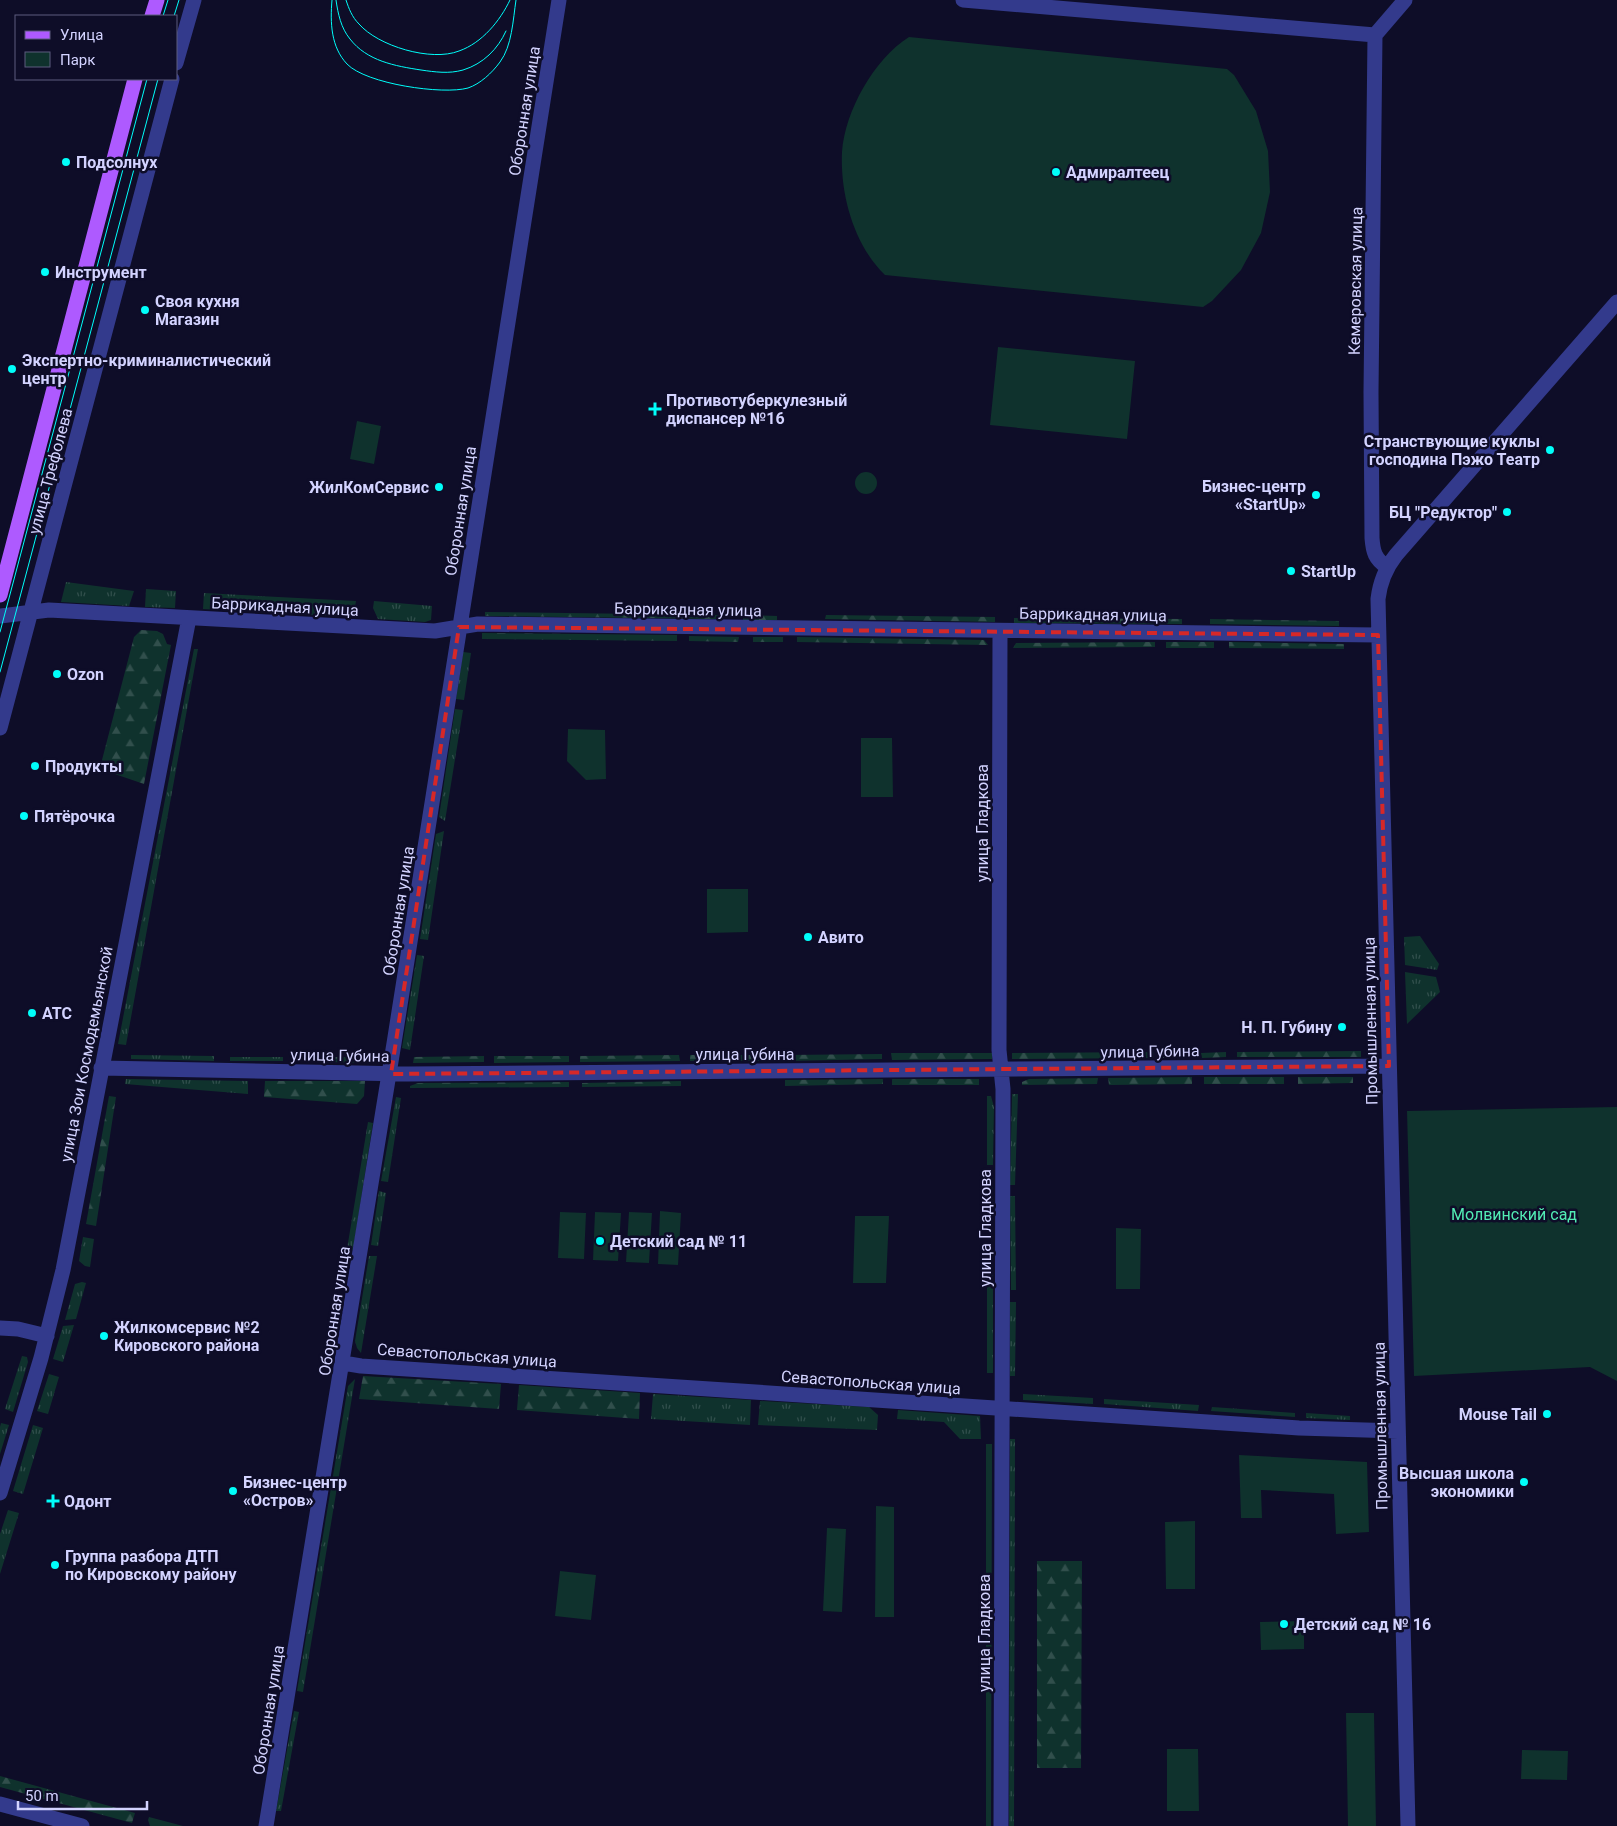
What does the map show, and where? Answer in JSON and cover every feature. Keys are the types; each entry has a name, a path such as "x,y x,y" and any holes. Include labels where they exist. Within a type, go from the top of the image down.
{"main road":[{"path":"152,15 157,0"},
{"name":"улица Трефолева","path":"0,595 135,80"}],"street":[{"path":"178,56 194,0"},
{"name":"Оборонная улица","path":"266,1826 390,1074 559,0"},
{"path":"963,0 1375,35 1405,0"},
{"name":"Кемеровская улица","path":"1375,35 1371,392 1372,538 1373,551 1378,561 1387,567"},
{"name":"улица Трефолева","path":"0,728 172,80"},
{"name":"Промышленная улица","path":"1408,1826 1378,635 1380,583 1387,567 1617,302"},
{"name":"Баррикадная улица","path":"0,616 49,610 435,631 478,624 497,624 1378,635"},
{"name":"улица Зои Космодемьянской","path":"0,1493 47,1336 65,1260 189,618"},
{"name":"улица Гладкова","path":"1000,631 999,1050 1003,1089 1001,1826"},
{"name":"улица Губина","path":"101,1068 390,1074 1389,1066"},
{"path":"0,1328 18,1329 47,1336"},
{"name":"Севастопольская улица","path":"343,1363 391,1368 1300,1428 1398,1432"},
{"path":"0,1804 82,1826"}],"highlighted area":[{"path":"459,627 1378,635 1389,1066 391,1074"}],"green space":[{"name":"Адмиралтеец","path":"909,37 1227,69 1234,75 1256,111 1268,151 1270,192 1261,233 1241,270 1212,301 1203,307 885,275 865,249 851,218 844,185 842,152 849,120 855,103 864,87 884,58"},
{"path":"998,347 1135,361 1127,439 990,425"},
{"path":"357,421 381,426 374,464 350,459"},
{"path":"866,472 874,475 877,483 874,491 866,494 858,491 855,483 858,475"},
{"path":"66,582 134,591 129,606 61,602"},
{"path":"146,589 176,591 175,608 145,607"},
{"path":"204,593 356,601 355,607 347,617 203,609"},
{"path":"374,601 432,606 431,620 425,622 378,619 373,608"},
{"path":"485,612 720,615 720,619 485,616"},
{"path":"743,615 777,616 777,620 743,620"},
{"path":"826,615 995,617 995,622 825,619"},
{"path":"1014,618 1182,619 1182,624 1014,623"},
{"path":"1210,619 1339,621 1339,626 1210,624"},
{"path":"141,630 157,631 163,634 167,644 171,645 144,784 103,770 102,760 134,637"},
{"path":"482,633 677,635 677,641 482,639"},
{"path":"689,636 739,637 738,642 689,641"},
{"path":"753,637 783,637 783,642 753,642"},
{"path":"797,637 984,640 988,645 797,642"},
{"path":"1155,642 1155,647 1013,648 1016,643"},
{"path":"1166,642 1214,642 1214,648 1166,648"},
{"path":"1229,642 1344,644 1344,649 1229,648"},
{"path":"194,649 198,649 126,1045 118,1044"},
{"path":"463,652 471,653 464,700 456,699"},
{"path":"455,709 463,710 445,821 439,817"},
{"path":"568,729 605,730 606,779 586,780 567,761"},
{"path":"861,738 892,738 893,797 861,797"},
{"path":"444,831 428,940 420,939 436,834"},
{"path":"707,889 748,889 748,932 707,933"},
{"path":"1420,936 1439,964 1437,970 1405,965 1404,937"},
{"path":"417,955 424,956 410,1050 402,1048"},
{"path":"1405,972 1436,977 1440,992 1407,1024"},
{"path":"1361,1051 1361,1057 1237,1057 1237,1052"},
{"path":"1154,1052 1154,1058 1012,1059 1012,1053"},
{"path":"1192,1052 1192,1058 1163,1058 1163,1053"},
{"path":"1226,1052 1226,1057 1202,1058 1201,1053"},
{"path":"891,1053 992,1053 992,1059 892,1060"},
{"path":"882,1054 882,1059 786,1061 786,1055"},
{"path":"131,1055 214,1056 214,1061 131,1059"},
{"path":"679,1055 680,1061 580,1062 580,1056"},
{"path":"690,1055 775,1055 775,1061 690,1061"},
{"path":"484,1056 484,1062 413,1063 414,1057"},
{"path":"494,1056 569,1056 569,1062 494,1063"},
{"path":"230,1057 283,1057 283,1061 230,1061"},
{"path":"293,1057 368,1057 367,1063 293,1061"},
{"path":"1192,1077 1192,1084 1109,1085 1108,1078"},
{"path":"1204,1077 1284,1077 1284,1084 1204,1084"},
{"path":"1298,1077 1353,1077 1353,1083 1298,1084"},
{"path":"1098,1078 1097,1084 1022,1085 1022,1082 1029,1079"},
{"path":"126,1079 248,1081 248,1094 125,1084"},
{"path":"883,1079 883,1084 785,1086 785,1080"},
{"path":"892,1079 979,1079 979,1085 892,1085"},
{"path":"265,1081 365,1081 364,1096 357,1104 264,1097"},
{"path":"681,1081 681,1086 582,1087 582,1083"},
{"path":"569,1082 569,1087 410,1088 410,1086 418,1083"},
{"path":"1012,1094 1018,1094 1015,1185 1010,1185"},
{"path":"109,1096 116,1097 96,1226 86,1224"},
{"path":"987,1096 991,1096 994,1107 993,1165 987,1165"},
{"path":"396,1097 401,1098 388,1182 381,1181"},
{"name":"Молвинский сад","path":"1617,1107 1617,1381 1590,1367 1414,1376 1407,1111"},
{"path":"368,1122 373,1123 353,1250 347,1249"},
{"path":"987,1178 993,1178 993,1214 987,1214"},
{"path":"379,1191 386,1193 378,1246 371,1245"},
{"path":"1010,1196 1015,1196 1016,1290 1011,1290"},
{"path":"660,1211 681,1213 678,1265 658,1264"},
{"path":"560,1212 586,1213 584,1259 558,1258"},
{"path":"595,1212 621,1213 618,1261 593,1260"},
{"path":"629,1212 652,1213 649,1263 626,1262"},
{"path":"855,1216 889,1216 886,1283 853,1283"},
{"path":"1116,1228 1141,1229 1140,1289 1116,1289"},
{"path":"83,1237 94,1239 90,1267 85,1266 79,1261"},
{"path":"987,1251 993,1251 993,1373 987,1373"},
{"path":"369,1256 377,1256 361,1353 355,1341"},
{"path":"86,1283 76,1319 65,1320 75,1284"},
{"path":"1010,1302 1016,1302 1015,1376 1010,1376"},
{"path":"74,1325 63,1362 53,1359 63,1326"},
{"path":"22,1356 27,1357 28,1362 13,1412 5,1409"},
{"path":"49,1374 59,1377 48,1414 37,1411"},
{"path":"363,1376 501,1384 499,1409 359,1399"},
{"path":"355,1379 303,1692 297,1691 348,1386"},
{"path":"519,1385 640,1393 639,1419 517,1410"},
{"path":"653,1394 751,1400 750,1425 651,1419"},
{"path":"1023,1394 1093,1398 1093,1404 1023,1400"},
{"path":"1104,1399 1199,1405 1198,1411 1104,1404"},
{"path":"760,1401 869,1407 878,1415 877,1430 758,1425"},
{"path":"1212,1407 1295,1413 1295,1417 1211,1411"},
{"path":"898,1410 980,1416 981,1439 960,1439 944,1422 897,1419"},
{"path":"1306,1413 1350,1416 1350,1420 1306,1418"},
{"path":"1,1423 9,1425 0,1454 0,1427"},
{"path":"33,1425 43,1428 23,1494 13,1491"},
{"path":"1010,1439 1015,1439 1014,1826 1009,1826"},
{"path":"986,1444 992,1444 991,1826 986,1826"},
{"path":"1239,1455 1367,1462 1369,1532 1336,1534 1334,1494 1261,1490 1262,1518 1241,1518"},
{"path":"876,1506 894,1507 894,1617 875,1617"},
{"path":"8,1510 19,1513 0,1574 0,1534"},
{"path":"1195,1521 1195,1589 1166,1589 1165,1522"},
{"path":"827,1528 846,1529 842,1612 823,1611"},
{"path":"1037,1561 1082,1561 1081,1768 1037,1768"},
{"path":"560,1571 596,1575 591,1620 555,1616"},
{"path":"1304,1621 1304,1649 1261,1650 1260,1622"},
{"path":"294,1711 299,1712 281,1811 276,1811"},
{"path":"1346,1713 1374,1713 1376,1826 1348,1826"},
{"path":"1167,1749 1198,1749 1199,1811 1167,1811"},
{"path":"1522,1750 1568,1751 1567,1780 1521,1779"},
{"path":"0,1776 135,1813 132,1823 0,1787"},
{"path":"149,1817 183,1826 150,1826"}],"tram line":[{"path":"163,15 168,0"},
{"path":"174,15 179,0"},
{"path":"332,0 333,34 338,50 347,64 370,77 387,82 424,89 441,90 468,88 486,78 497,66 504,56 510,41 516,0"},
{"path":"336,0 342,26 357,46 365,53 382,61 411,68 447,72 463,70 477,64 489,55 499,44 506,31"},
{"path":"346,0 351,13 357,21 368,32 379,39 406,50 434,55 459,51 475,43 496,23 510,0"},
{"path":"0,632 147,80"},
{"path":"0,672 158,80"}],"place":[{"name":"Подсолнух","path":"66,162"},
{"name":"Адмиралтеец","path":"1056,172"},
{"name":"Инструмент","path":"45,272"},
{"name":"Своя кухня Магазин","path":"145,310"},
{"name":"Экспертно-криминалистический центр","path":"12,369"},
{"name":"Противотуберкулезный диспансер №16","path":"655,409"},
{"name":"Странствующие куклы господина Пэжо Театр","path":"1550,450"},
{"name":"ЖилКомСервис","path":"439,487"},
{"name":"Бизнес-центр «StartUp»","path":"1316,495"},
{"name":"БЦ \"Редуктор\"","path":"1507,512"},
{"name":"StartUp","path":"1291,571"},
{"name":"Ozon","path":"57,674"},
{"name":"Продукты","path":"35,766"},
{"name":"Пятёрочка","path":"24,816"},
{"name":"Авито","path":"808,937"},
{"name":"АТС","path":"32,1013"},
{"name":"Н. П. Губину","path":"1342,1027"},
{"name":"Детский сад № 11","path":"600,1241"},
{"name":"Жилкомсервис №2 Кировского района","path":"104,1336"},
{"name":"Mouse Tail","path":"1547,1414"},
{"name":"Высшая школа экономики","path":"1524,1482"},
{"name":"Бизнес-центр «Остров»","path":"233,1491"},
{"name":"Одонт","path":"53,1501"},
{"name":"Группа разбора ДТП по Кировскому району","path":"55,1565"},
{"name":"Детский сад № 16","path":"1284,1624"}]}
